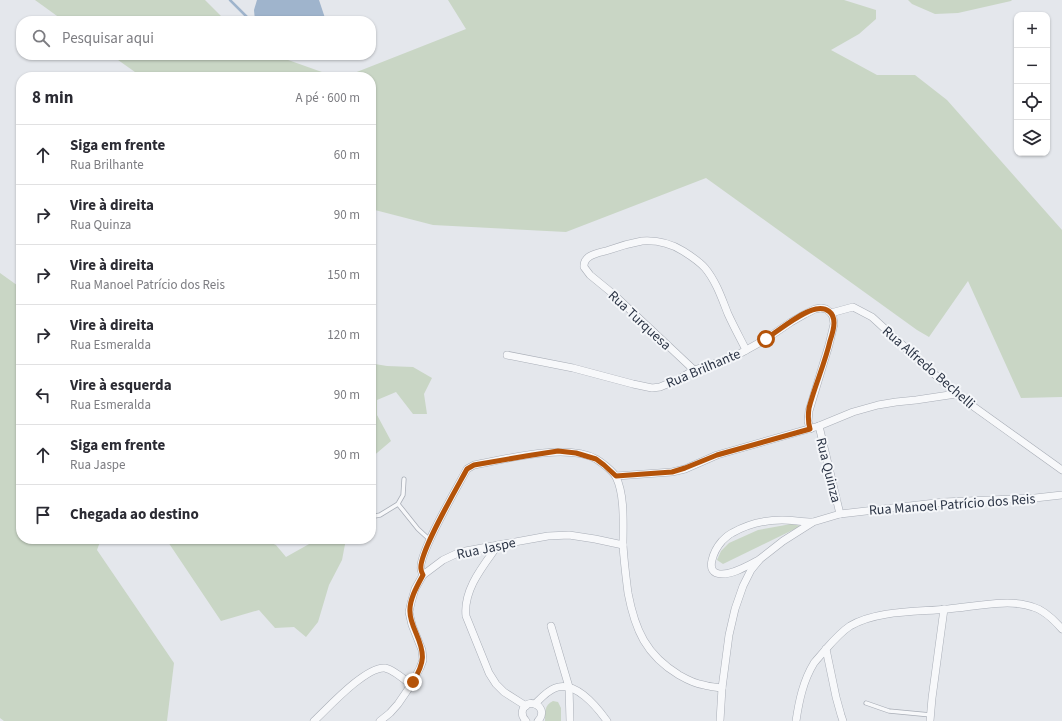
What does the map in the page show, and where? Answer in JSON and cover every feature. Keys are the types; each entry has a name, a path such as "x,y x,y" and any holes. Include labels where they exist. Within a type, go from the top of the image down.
{"street":[{"name":"Rua Turquesa","path":"694,370 585,270 584,262 587,258 596,253 630,243 643,241 662,242 679,248 694,257 705,268 718,288 734,328 746,350"},
{"name":"Rua Alfredo Bechelli","path":"831,313 853,306 872,317 956,394 1062,470"},
{"name":"Rua Brilhante","path":"507,355 573,368 652,388 660,387 679,379 694,370 732,358 815,309 826,309 831,313"},
{"name":"Rua Quinza","path":"810,429 808,421 810,406 821,373 834,324 831,313"},
{"path":"616,476 672,472 717,455 810,429 853,412 878,405 956,394"},
{"name":"Rua Quinza","path":"819,426 840,514"},
{"path":"423,575 420,568 422,559 430,540 467,469 474,465 558,451 576,453 596,459 616,476 620,490 624,568 631,607 641,638 658,660 669,669 686,679 703,685 722,688"},
{"name":"Rua Manoel Patrício dos Reis","path":"720,721 722,688 730,635 735,609 743,586 760,559 783,541 813,522 840,514 944,502 1035,498 1062,495"},
{"path":"760,559 726,574 715,572 711,567 712,559 722,541 733,532 764,522 782,520 813,522"},
{"name":"Rua Jaspe","path":"380,721 390,713 402,699 420,668 423,660 422,650 412,625 410,612 411,603 415,589 423,575 443,560 460,552 548,536 569,535 623,545"},
{"path":"498,544 467,596 465,608 466,616 489,673 496,684 504,692 526,706"},
{"path":"796,721 802,690 814,663 835,639 850,626 864,620 917,610 944,609 990,604 1022,604 1039,610 1057,623 1062,629"},
{"path":"930,718 944,609"},
{"path":"551,626 568,687 570,721"},
{"path":"826,649 836,697 844,721"},
{"path":"314,721 362,677 378,668 387,668 398,674 411,685"},
{"path":"526,721 522,714 526,706 532,703 535,704 544,695 556,688 568,687 578,691 584,696 607,721"},
{"path":"535,704 542,711 541,717 538,721"}],"lane":[{"path":"376,516 398,504 403,495 404,479"},
{"path":"398,504 418,530 430,540"},
{"path":"866,704 889,711 930,718"}],"green space":[{"path":"35,0 205,0 221,16 57,16"},
{"path":"448,0 844,0 876,10 876,19 859,34 831,50 877,75 915,75 947,100 1062,230 1062,397 1021,398 968,281 929,337 917,330 706,178 566,232 433,225 376,210 376,72 357,72 466,29"},
{"path":"908,0 1012,0 958,13 935,14 912,4"},
{"path":"118,60 288,60 322,72 135,72"},
{"path":"0,273 16,284 16,544 99,544 97,550 174,663 167,721 4,721 0,718"},
{"path":"376,364 413,367 432,378 424,394 427,414 413,414 396,392 377,400 377,415 391,441 376,454"},
{"path":"791,524 801,526 723,564 717,560 721,551 729,543 758,530"},
{"path":"169,544 274,544 286,557 309,544 345,544 342,560 329,585 318,622 306,637 294,627 275,628 259,610 221,621"},
{"path":"553,701 558,702 561,708 561,721 545,721 545,712 547,707"}],"water":[{"path":"257,0 319,0 324,16 255,16 254,10"}],"waterway":[{"path":"230,0 246,16"}],"route":[{"path":"413,682 423,660 422,650 419,639 412,625 410,612 415,589 423,575 420,568 422,559 430,538 467,469 474,465 558,451 576,453 596,459 616,476 672,472 736,449 810,429 808,421 810,406 829,345 834,324 833,317 826,309 815,309 804,314 766,339"}]}
